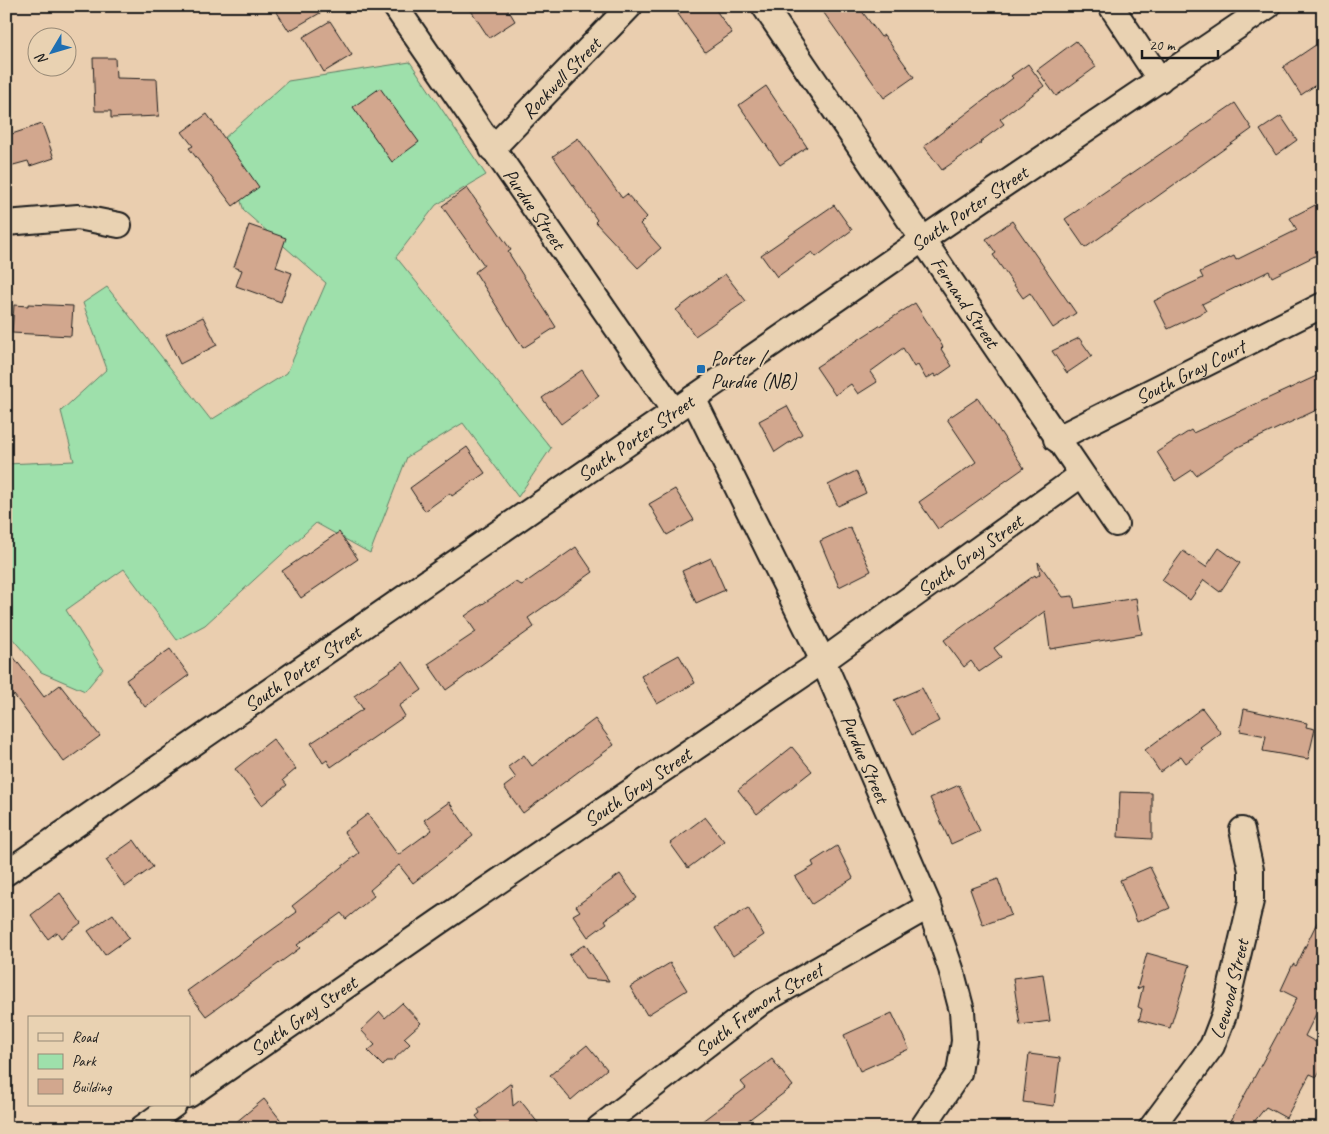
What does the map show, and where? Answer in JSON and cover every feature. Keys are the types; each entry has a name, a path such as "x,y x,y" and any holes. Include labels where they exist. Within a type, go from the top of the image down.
{"street":[{"name":"Purdue Street","path":"395,6 674,411"},
{"name":"Rockwell Street","path":"492,149 630,6"},
{"name":"Fernand Street","path":"764,6 1056,439 1116,524"},
{"path":"1111,6 1160,80"},
{"name":"South Porter Street","path":"8,868 922,240 1268,6"},
{"path":"6,223 78,217 119,225"},
{"name":"South Gray Court","path":"1056,439 1323,305"},
{"name":"Purdue Street","path":"693,398 823,661 929,906 951,969 962,1011 964,1042 959,1073 922,1128"},
{"name":"South Gray Street","path":"190,1094 440,921 823,661 1081,475"},
{"name":"Leewood Street","path":"1151,1128 1212,1046 1224,1015 1251,901 1251,870 1242,830"},
{"name":"South Fremont Street","path":"599,1128 763,1001 929,906"},
{"path":"142,1128 173,1106"}],"green space":[{"path":"410,62 486,175 436,205 396,257 551,448 518,497 463,423 407,457 370,553 316,523 205,625 177,640 124,569 66,610 103,669 85,691 41,672 6,631 6,464 74,461 61,411 107,369 83,303 107,287 211,420 287,373 326,283 244,211 222,140 288,81"}],"building":[{"path":"273,6 332,6 289,31"},
{"path":"468,6 506,6 515,21 489,38"},
{"path":"689,6 713,6 732,33 705,52 678,14"},
{"path":"819,6 858,6 881,37 884,35 914,77 884,98"},
{"path":"330,21 352,55 324,72 303,37"},
{"path":"1323,40 1323,80 1301,95 1283,67"},
{"path":"1076,41 1096,67 1056,96 1037,70"},
{"path":"93,58 115,58 116,78 157,79 159,116 111,118 111,111 95,111"},
{"path":"1028,64 1044,86 1000,119 1004,124 981,143 942,170 924,146 1013,78 1011,76"},
{"path":"766,86 807,147 780,165 739,105"},
{"path":"380,88 419,142 392,162 353,107"},
{"path":"1235,103 1252,129 1085,248 1065,219"},
{"path":"207,114 259,187 233,206 189,148 193,146 182,132"},
{"path":"1281,116 1297,140 1276,155 1260,130"},
{"path":"42,124 54,158 30,166 28,161 6,167 6,136"},
{"path":"578,138 622,198 627,194 647,217 640,224 661,248 638,268 595,222 597,220 553,156"},
{"path":"467,188 511,250 508,252 556,327 523,348 475,272 484,265 442,206"},
{"path":"1323,201 1323,252 1272,277 1269,271 1202,304 1206,311 1168,329 1154,301 1203,278 1200,272 1234,256 1236,260 1297,230 1290,218"},
{"path":"834,205 852,230 816,257 812,252 777,277 761,255"},
{"path":"1012,221 1076,313 1053,328 1030,293 1023,298 993,255 996,253 986,239"},
{"path":"249,225 286,238 276,267 292,273 281,302 236,286 242,270 234,267"},
{"path":"725,274 746,301 695,336 676,310"},
{"path":"915,303 943,347 941,349 952,366 936,377 934,374 926,379 918,365 914,367 903,348 870,372 877,382 858,394 851,384 835,395 816,367"},
{"path":"28,304 73,306 71,336 12,333 14,305 28,306"},
{"path":"203,317 217,345 180,364 166,335"},
{"path":"1079,338 1092,356 1067,373 1052,351"},
{"path":"582,370 599,396 561,424 542,398"},
{"path":"1323,373 1323,407 1238,447 1196,475 1192,470 1175,481 1157,452 1191,430 1193,433"},
{"path":"978,398 1024,468 938,529 919,502 976,462 947,419"},
{"path":"787,406 802,434 775,452 759,421"},
{"path":"467,447 485,473 452,496 450,493 425,511 410,488"},
{"path":"856,471 866,493 838,506 828,485"},
{"path":"675,489 694,520 667,535 649,504"},
{"path":"850,527 871,571 839,587 820,541"},
{"path":"339,532 358,559 301,598 282,571"},
{"path":"576,547 593,572 528,618 534,627 446,690 428,664 476,632 465,616 515,582 522,585"},
{"path":"1219,548 1240,563 1220,592 1204,580 1190,600 1162,580 1183,551 1206,567"},
{"path":"711,558 725,590 696,603 682,571"},
{"path":"1038,562 1063,597 1073,596 1075,608 1136,598 1142,634 1050,649 1045,611 994,648 1001,657 979,672 971,661 964,667 944,640 1035,575 1036,577 1040,574"},
{"path":"6,647 44,697 60,685 100,736 64,762 14,695 6,701"},
{"path":"170,649 189,675 145,707 126,680"},
{"path":"679,655 695,683 657,704 641,676"},
{"path":"403,662 422,690 399,706 405,716 331,767 327,760 323,763 311,743 363,709 354,696"},
{"path":"922,688 939,721 912,735 894,700"},
{"path":"1202,708 1221,733 1201,748 1203,750 1186,763 1181,756 1160,772 1145,750"},
{"path":"1244,709 1307,723 1306,727 1315,729 1308,759 1263,751 1266,736 1240,731"},
{"path":"595,719 614,745 523,813 504,787 516,778 508,767 524,755 532,766"},
{"path":"273,739 296,769 283,780 287,785 262,805 235,769"},
{"path":"792,747 812,771 757,814 738,790"},
{"path":"959,785 980,831 951,844 930,798"},
{"path":"1120,792 1152,793 1152,839 1118,837"},
{"path":"449,802 473,836 413,883 399,865 370,890 374,896 346,919 341,913 297,945 300,948 206,1016 187,991 297,912 292,906 359,853 344,832 368,814 398,855 432,830 424,820"},
{"path":"705,817 724,841 688,868 670,843"},
{"path":"134,840 153,867 125,887 106,860"},
{"path":"837,846 853,878 812,904 795,877 814,866 812,862"},
{"path":"1150,867 1170,908 1137,922 1120,880"},
{"path":"620,874 637,898 605,920 607,923 588,937 573,915 580,911 576,906"},
{"path":"998,879 1011,915 983,925 970,889"},
{"path":"60,893 81,923 61,938 57,932 48,939 31,915"},
{"path":"748,908 764,935 733,956 715,928"},
{"path":"1323,910 1323,1000 1305,1036 1323,1046 1323,1066 1317,1077 1310,1074 1286,1118 1266,1107 1249,1128 1227,1128 1297,998 1281,990 1293,964 1296,966"},
{"path":"113,914 129,938 105,955 88,931"},
{"path":"585,944 609,981 585,979 569,955"},
{"path":"1147,953 1190,965 1170,1028 1139,1020 1142,1009 1138,1007 1143,986 1137,989"},
{"path":"670,963 687,990 647,1015 630,987"},
{"path":"1043,974 1050,1021 1020,1025 1013,978"},
{"path":"402,1003 421,1023 404,1038 410,1044 392,1061 387,1061 383,1066 368,1051 375,1045 361,1030 380,1012 385,1018"},
{"path":"892,1013 909,1049 860,1071 844,1035"},
{"path":"587,1045 607,1069 571,1100 550,1075"},
{"path":"1029,1054 1060,1058 1054,1106 1023,1102"},
{"path":"772,1059 793,1086 738,1128 693,1128 746,1088 741,1082"},
{"path":"511,1083 513,1106 520,1100 542,1128 486,1128 476,1116 480,1113 478,1109"},
{"path":"264,1099 287,1128 229,1128"}],"place":[{"name":"Porter / Purdue (NB)","path":"701,369"}]}
